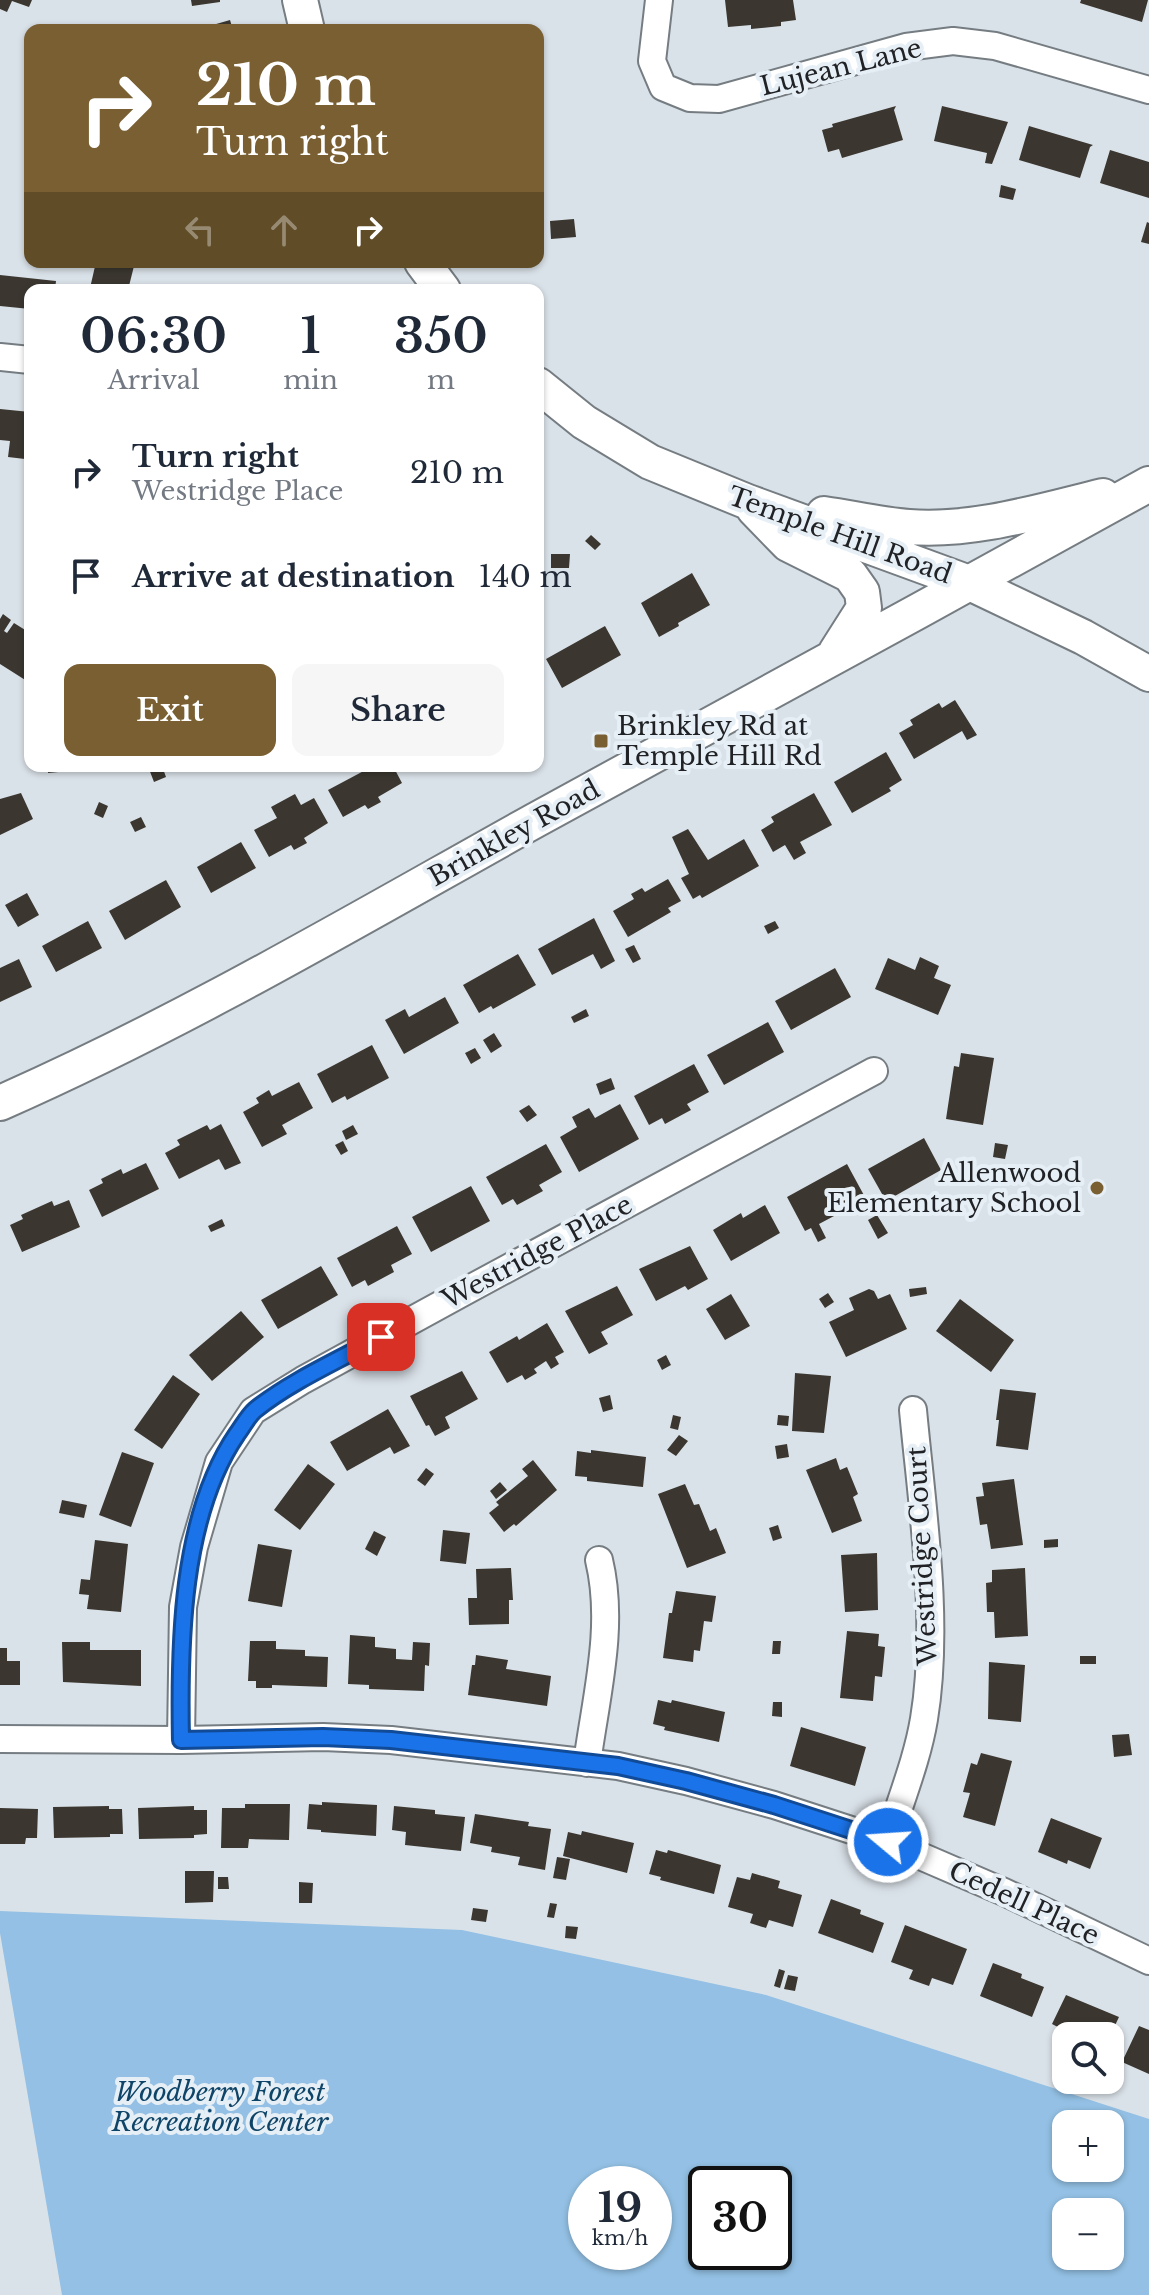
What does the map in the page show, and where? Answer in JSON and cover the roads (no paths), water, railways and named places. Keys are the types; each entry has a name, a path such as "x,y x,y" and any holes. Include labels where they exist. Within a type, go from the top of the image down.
{"main road":[{"path":"300,0 306,24"},
{"name":"Temple Hill Road","path":"544,390 584,422 650,462 748,502 972,584 1083,637 1149,674"},
{"path":"748,502 911,527 962,525 1027,515 1148,484"},
{"name":"Brinkley Road","path":"0,1103 127,1043 833,656 972,584 1148,484"},
{"path":"748,502 788,544 850,575 862,592 864,608 833,656"}],"street":[{"name":"Lujean Lane","path":"659,0 652,61 663,87 690,98 719,99 906,47 953,41 995,46 1149,90"},
{"path":"0,357 24,359"},
{"name":"Westridge Place","path":"181,1740 183,1607 194,1547 219,1462 253,1411 433,1308 874,1071"},
{"name":"Westridge Court","path":"888,1842 921,1730 929,1668 925,1538 913,1410"},
{"path":"587,1763 606,1628 606,1587 599,1560"},
{"name":"Cedell Place","path":"0,1739 323,1737 391,1740 618,1766 774,1805 888,1842 1149,1961"}],"place":[{"name":"Brinkley Rd at Temple Hill Rd","path":"601,741"},
{"name":"Allenwood Elementary School","path":"1097,1188"}],"park label":[{"name":"Woodberry Forest Recreation Center","path":"220,2107"}]}
